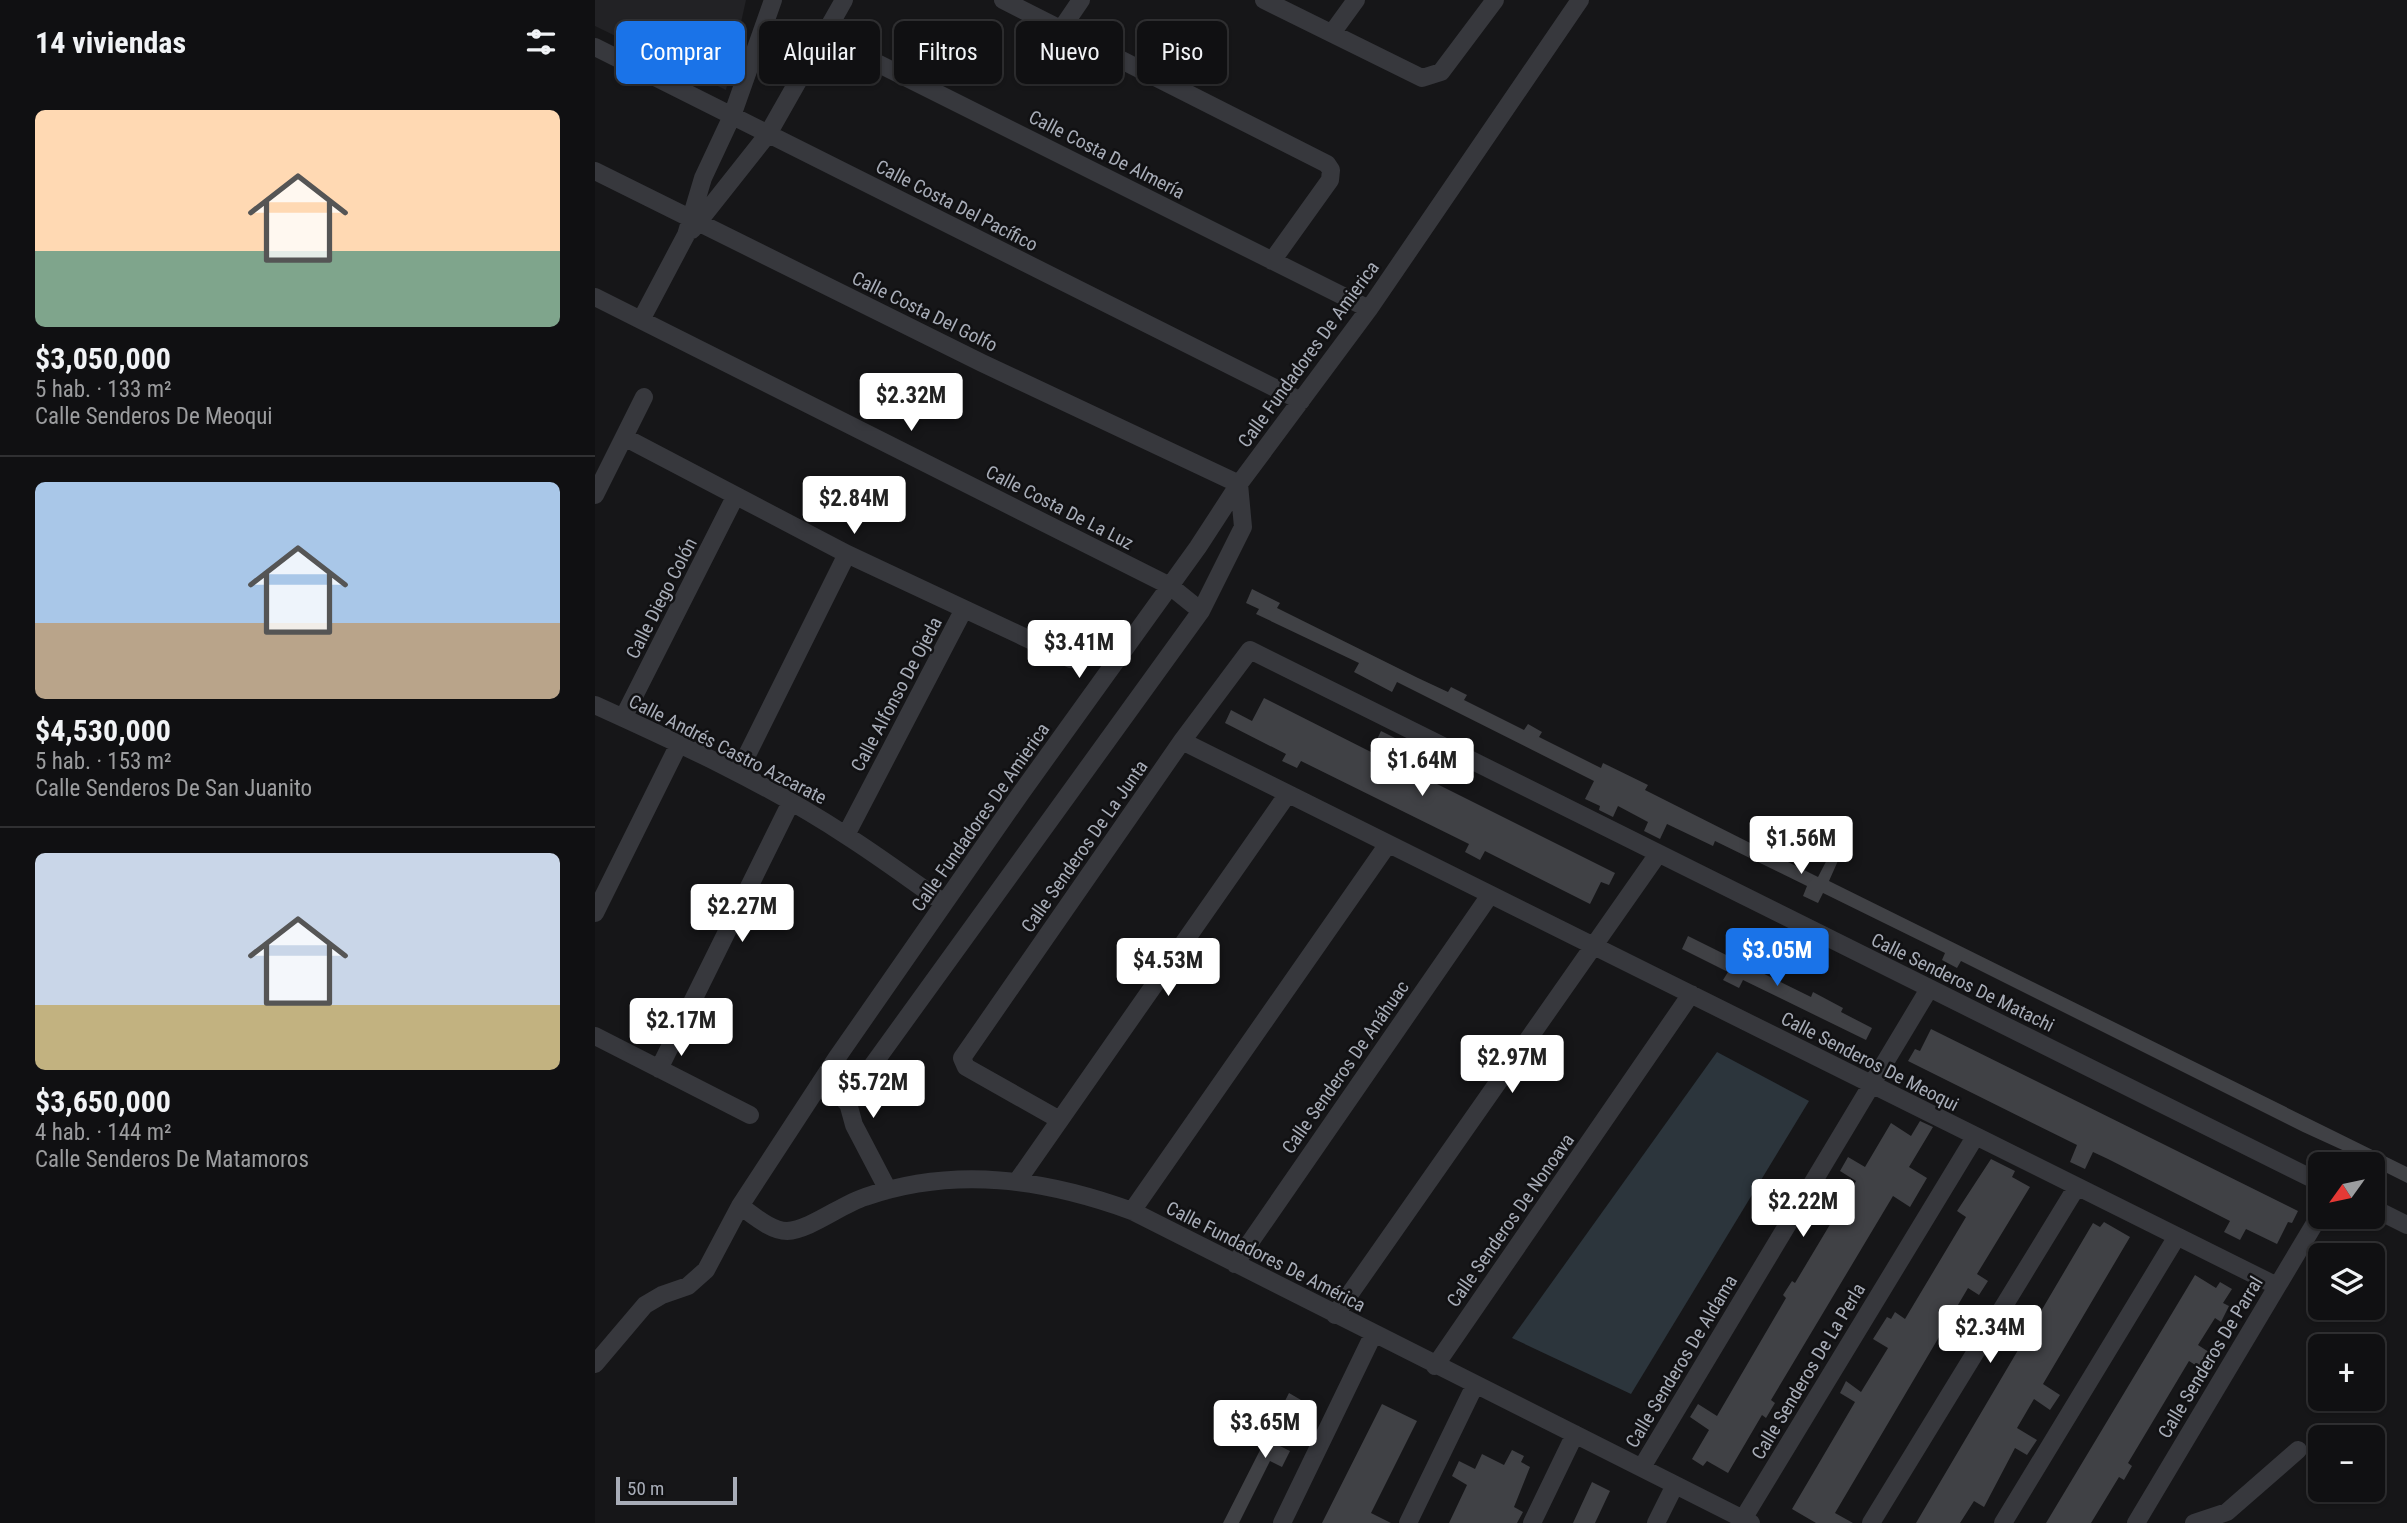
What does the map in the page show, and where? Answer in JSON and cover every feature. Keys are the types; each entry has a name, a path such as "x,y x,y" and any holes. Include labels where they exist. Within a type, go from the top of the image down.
{"street":[{"path":"641,320 692,225 773,0"},
{"path":"833,21 844,0"},
{"path":"1003,0 1047,21"},
{"path":"1067,21 1081,0"},
{"path":"1264,0 1422,78 1441,72 1495,0"},
{"path":"1332,33 1356,0"},
{"name":"Calle Fundadores De Amierica","path":"595,1364 645,1305 662,1295 688,1286 706,1270 740,1206 836,1059 1239,484 1369,309 1580,0"},
{"name":"Calle Costa Del Pacífico","path":"595,47 1301,401"},
{"path":"1123,59 1327,164 1331,170 1330,180 1272,261"},
{"name":"Calle Costa De Almería","path":"880,65 1369,309"},
{"path":"692,225 768,134 797,84"},
{"name":"Calle Costa Del Golfo","path":"595,171 692,225 1239,484"},
{"name":"Calle Costa De La Luz","path":"595,297 1170,586 1201,611"},
{"path":"595,495 644,397"},
{"path":"624,436 735,497 848,554 1071,659"},
{"path":"846,1102 1201,611 1243,527 1239,484"},
{"name":"Calle Diego Colón","path":"623,718 735,497"},
{"path":"738,773 848,554"},
{"name":"Calle Alfonso De Ojeda","path":"846,835 964,609"},
{"name":"Calle Senderos De La Junta","path":"1058,1119 961,1061 1182,741 1249,650"},
{"name":"Calle Senderos De Matachi","path":"1249,650 2308,1177"},
{"name":"Calle Andrés Castro Azcarate","path":"595,705 738,773 791,802 846,835 944,903"},
{"name":"Calle Senderos De Meoqui","path":"1182,741 2277,1286"},
{"path":"595,913 679,744"},
{"path":"1018,1180 1058,1119 1287,795"},
{"path":"659,1069 791,802"},
{"path":"1132,1211 1388,844"},
{"path":"1335,1315 1658,853"},
{"name":"Calle Senderos De Anáhuac","path":"1235,1264 1490,895"},
{"name":"Calle Senderos De Aldama","path":"1641,1467 1929,989"},
{"name":"Calle Senderos De Nonoava","path":"1435,1366 1691,995"},
{"path":"595,1036 750,1115"},
{"path":"836,1059 854,1125 888,1190"},
{"name":"Calle Senderos De La Perla","path":"1747,1521 1975,1137"},
{"name":"Calle Fundadores De América","path":"740,1206 776,1229 791,1230 862,1198 888,1190 941,1181 1018,1180 1093,1198 1132,1211 1373,1335 1747,1521"},
{"path":"1871,1523 2076,1188"},
{"path":"2385,1214 2407,1225"},
{"name":"Calle Senderos De Parral","path":"2136,1523 2311,1229"},
{"path":"2003,1523 2176,1238"},
{"path":"1282,1523 1373,1335"},
{"path":"1408,1523 1475,1385"},
{"path":"1532,1523 1575,1434"},
{"path":"2194,1523 2227,1512 2298,1450"},
{"path":"1656,1523 1675,1485"}],"shaded area":[{"path":"595,0 746,0 741,21 616,21 616,36 595,26"},
{"path":"714,84 727,84 726,90"},
{"path":"1717,1052 1809,1101 1631,1394 1512,1338"}],"building":[{"path":"1252,589 1280,603 1277,608 1448,692 1451,687 1467,695 1464,700 1524,730 1528,724 1542,732 1539,737 1601,768 1603,763 1648,785 1645,790 1818,877 1832,850 1841,854 1829,881 2377,1152 2347,1152 2303,1132 1961,961 1957,968 1942,960 1945,953 1823,893 1818,903 1803,896 1807,886 1715,841 1713,846 1667,824 1660,839 1644,831 1648,822 1618,806 1613,817 1599,810 1600,806 1585,799 1594,781 1397,682 1392,692 1354,672 1359,663 1256,614 1259,609 1246,603"},
{"path":"1264,698 1371,752 1381,731 1397,739 1387,759 1615,873 1609,885 1601,882 1590,904 1485,851 1480,860 1465,852 1469,844 1301,761 1297,768 1282,761 1286,754 1225,723 1231,710 1252,721"},
{"path":"1688,936 1811,997 1813,992 1843,1008 1841,1012 1872,1028 1866,1040 1743,980 1739,988 1723,980 1728,972 1682,949"},
{"path":"1931,1029 2298,1211 2292,1223 2288,1222 2277,1244 2246,1229 2240,1240 2224,1232 2230,1221 2093,1152 2085,1169 2070,1162 2077,1145 1908,1061 1915,1049 1920,1051"},
{"path":"1920,1121 1933,1127 1909,1167 1927,1178 1910,1207 1893,1196 1771,1400 1775,1403 1766,1418 1762,1415 1728,1473 1707,1461 1703,1466 1692,1459 1709,1430 1690,1417 1698,1404 1717,1416 1786,1298 1783,1295 1792,1281 1795,1283 1856,1181 1840,1171 1848,1157 1865,1167 1891,1123 1911,1136"},
{"path":"2385,1156 2407,1167 2407,1183 2387,1173 2385,1177"},
{"path":"1991,1159 2015,1171 2012,1177 2030,1187 1977,1274 1988,1281 1979,1295 1968,1288 1835,1513 1853,1523 1816,1523 1792,1509 1855,1402 1840,1393 1846,1381 1861,1392 1888,1348 1873,1339 1887,1317 1891,1319 1895,1312 1905,1319 1966,1217 1957,1211"},
{"path":"2104,1222 2130,1237 2043,1384 2060,1395 2050,1410 2034,1399 2017,1428 2037,1440 2027,1455 2015,1448 1984,1507 1974,1501 1960,1523 1916,1523 2093,1223 2100,1227"},
{"path":"2195,1275 2216,1288 2220,1282 2232,1289 2223,1303 2229,1306 2221,1322 2215,1318 2198,1345 2215,1356 2206,1372 2189,1361 2128,1463 2132,1466 2124,1480 2119,1477 2091,1523 2046,1523"},
{"path":"1289,1393 1301,1400 1278,1445 1290,1451 1282,1467 1270,1461 1239,1523 1223,1523"},
{"path":"1382,1404 1417,1421 1371,1513 1391,1523 1322,1523"},
{"path":"1512,1450 1524,1456 1521,1462 1530,1467 1514,1507 1523,1512 1517,1523 1449,1523 1467,1485 1452,1476 1459,1461 1475,1469 1482,1454 1504,1465"},
{"path":"1592,1482 1610,1491 1595,1523 1573,1523"}]}
